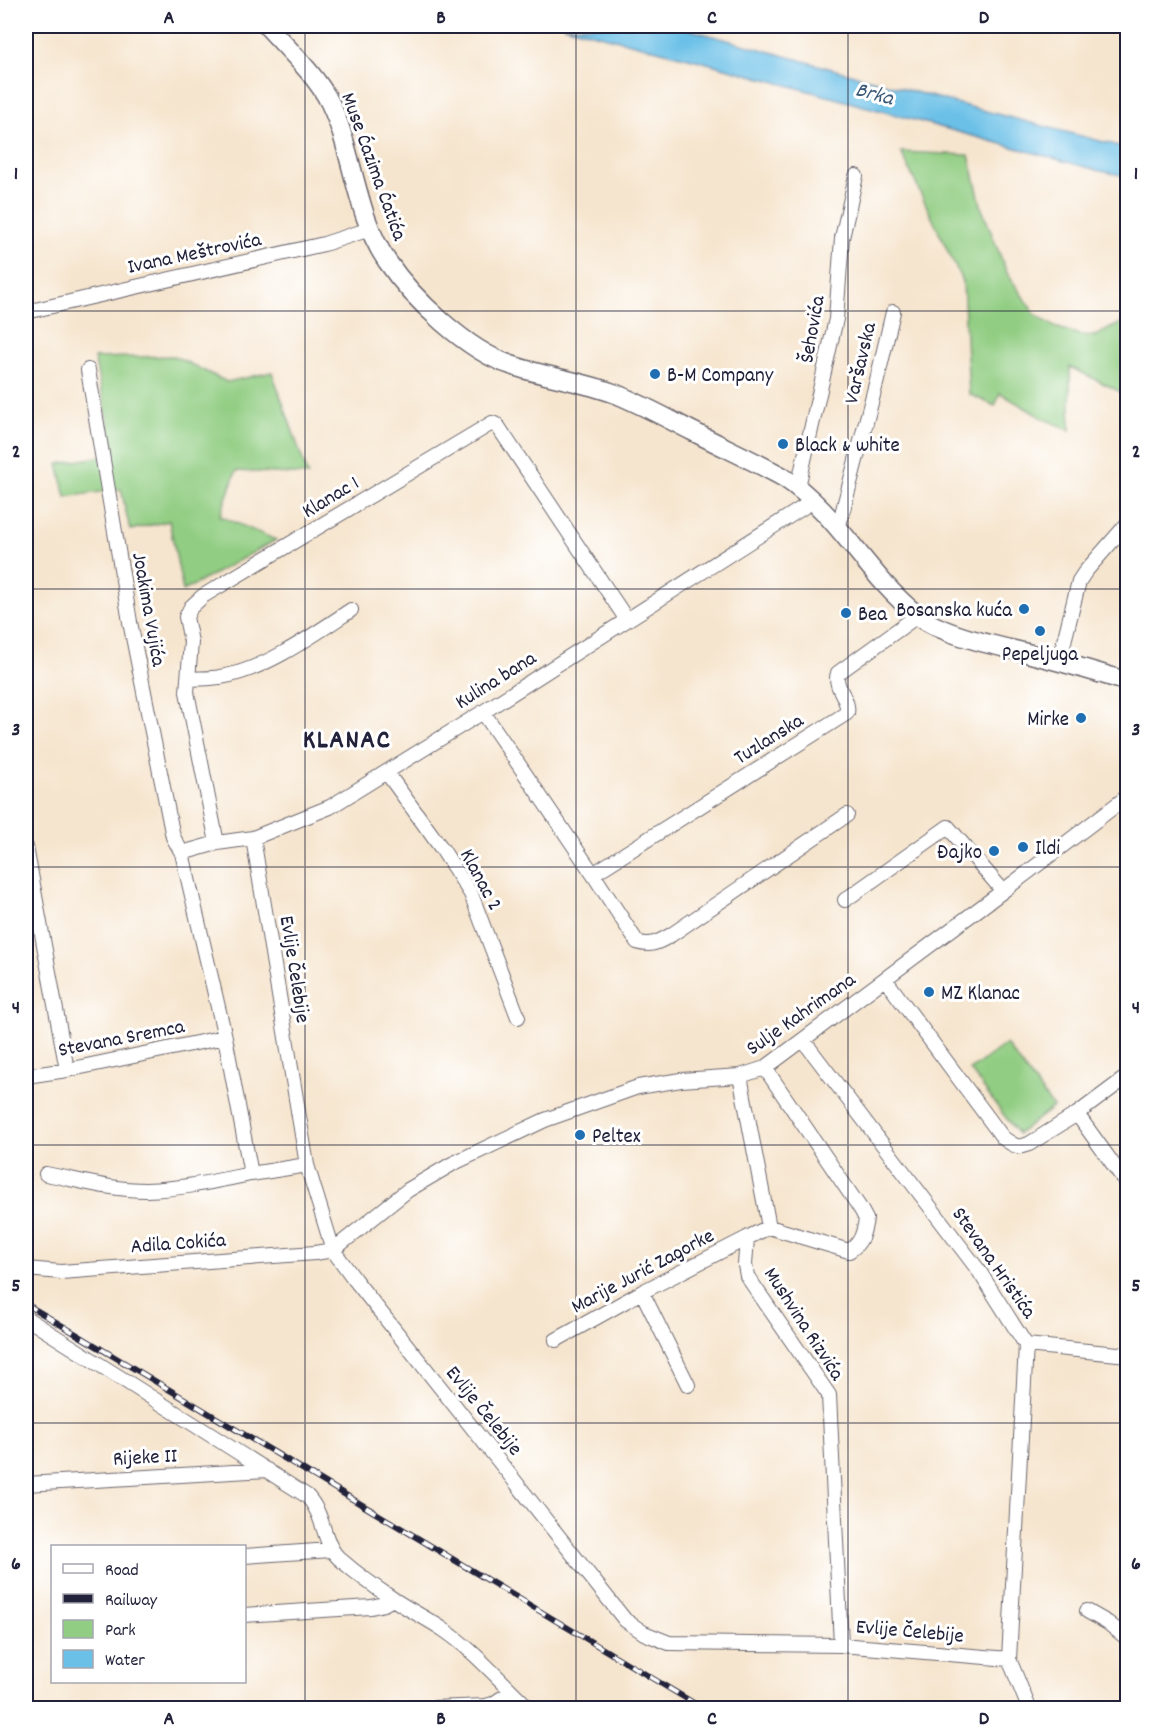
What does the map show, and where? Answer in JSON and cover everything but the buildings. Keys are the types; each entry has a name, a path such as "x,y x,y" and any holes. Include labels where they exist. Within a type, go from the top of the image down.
{"main road":[{"name":"Muse Ćazima Ćatića","path":"267,26 318,83 330,103 339,123 370,229 386,259 398,276 457,334 508,365 613,393 642,405 783,477 813,501 874,572 917,616 969,639 1128,682"}],"street":[{"name":"Šehovića","path":"798,487 836,319 842,238 856,176"},
{"name":"Ivana Meštrovića","path":"26,312 324,244 370,229"},
{"name":"Varšavska","path":"838,529 878,380 893,312"},
{"name":"Joakima Vujića","path":"88,370 130,622 173,837 183,853 225,1037 251,1173"},
{"name":"Klanac 1","path":"217,843 187,692 191,642 186,617 191,607 203,596 492,423 497,425 627,620"},
{"name":"Kulina bana","path":"183,853 217,843 253,838 330,807 813,501"},
{"path":"1059,662 1080,581 1085,572 1128,523"},
{"path":"188,679 221,677 247,670 313,635 351,610"},
{"name":"Tuzlanska","path":"592,874 847,713 847,703 836,682 838,673 917,616"},
{"path":"483,712 637,942 644,944 651,945 671,935 847,815"},
{"name":"Klanac 2","path":"387,773 442,849 471,894 518,1017"},
{"name":"Sulje Kahrimana","path":"333,1250 408,1190 452,1164 545,1120 638,1087 681,1080 740,1076 765,1068 1128,796"},
{"path":"845,900 948,827 1003,891"},
{"name":"Evlije Čelebije","path":"253,838 307,1165 333,1250 354,1280 626,1620 644,1633 669,1644 842,1645 1009,1659"},
{"path":"26,847 67,1070"},
{"path":"885,979 1003,1138 1015,1146 1021,1147 1029,1144 1077,1114 1128,1076"},
{"name":"Stevana Sremca","path":"26,1076 67,1070 225,1037"},
{"name":"Stevana Hristića","path":"803,1040 979,1271 1026,1345 1009,1659"},
{"path":"747,1238 769,1227 849,1251 856,1247 861,1239 866,1220 765,1068"},
{"path":"740,1076 769,1227"},
{"path":"1077,1114 1128,1185"},
{"path":"46,1174 121,1188 146,1190 199,1185 251,1173 307,1165"},
{"name":"Marije Jurić Zagorke","path":"556,1340 642,1292 747,1238"},
{"name":"Mushvina Rizvića","path":"747,1238 745,1265 747,1276 829,1395 842,1645"},
{"name":"Adila Cokića","path":"26,1269 61,1272 333,1250"},
{"path":"642,1292 688,1385"},
{"path":"26,1318 307,1496 315,1504 331,1550 340,1560 393,1599 444,1630 478,1656 529,1708"},
{"path":"1026,1345 1128,1355"},
{"name":"Rijeke II","path":"26,1484 267,1470"},
{"path":"246,1556 331,1550"},
{"path":"246,1615 372,1607 393,1599"},
{"path":"1087,1611 1108,1623 1128,1639"},
{"path":"1009,1659 1029,1708"},
{"path":"433,1708 486,1706 511,1692"}],"green space":[{"path":"901,152 969,155 982,209 1007,273 1034,313 1055,327 1080,335 1095,336 1127,320 1127,395 1070,367 1070,430 1044,419 1000,393 995,406 969,394 963,283"},
{"path":"174,356 227,382 272,372 308,475 236,471 220,516 276,540 183,591 169,521 130,530 121,489 66,497 58,464 115,454 94,358"},
{"path":"1006,1044 1053,1107 1018,1134 970,1070"}],"water":[{"name":"Brka","path":"564,26 677,26 1127,148 1127,176 1100,171"}],"railway":[{"path":"26,1304 702,1708"}],"place":[{"name":"B-M Company","path":"655,374"},
{"name":"Black & white","path":"783,444"},
{"name":"Bosanska kuća","path":"1024,609"},
{"name":"Bea","path":"846,613"},
{"name":"Pepeljuga","path":"1040,631"},
{"name":"Mirke","path":"1081,718"},
{"name":"Ildi","path":"1023,847"},
{"name":"Đajko","path":"994,851"},
{"name":"MZ Klanac","path":"929,992"},
{"name":"Peltex","path":"580,1135"}],"district":[{"name":"KLANAC","path":"347,738"}]}
